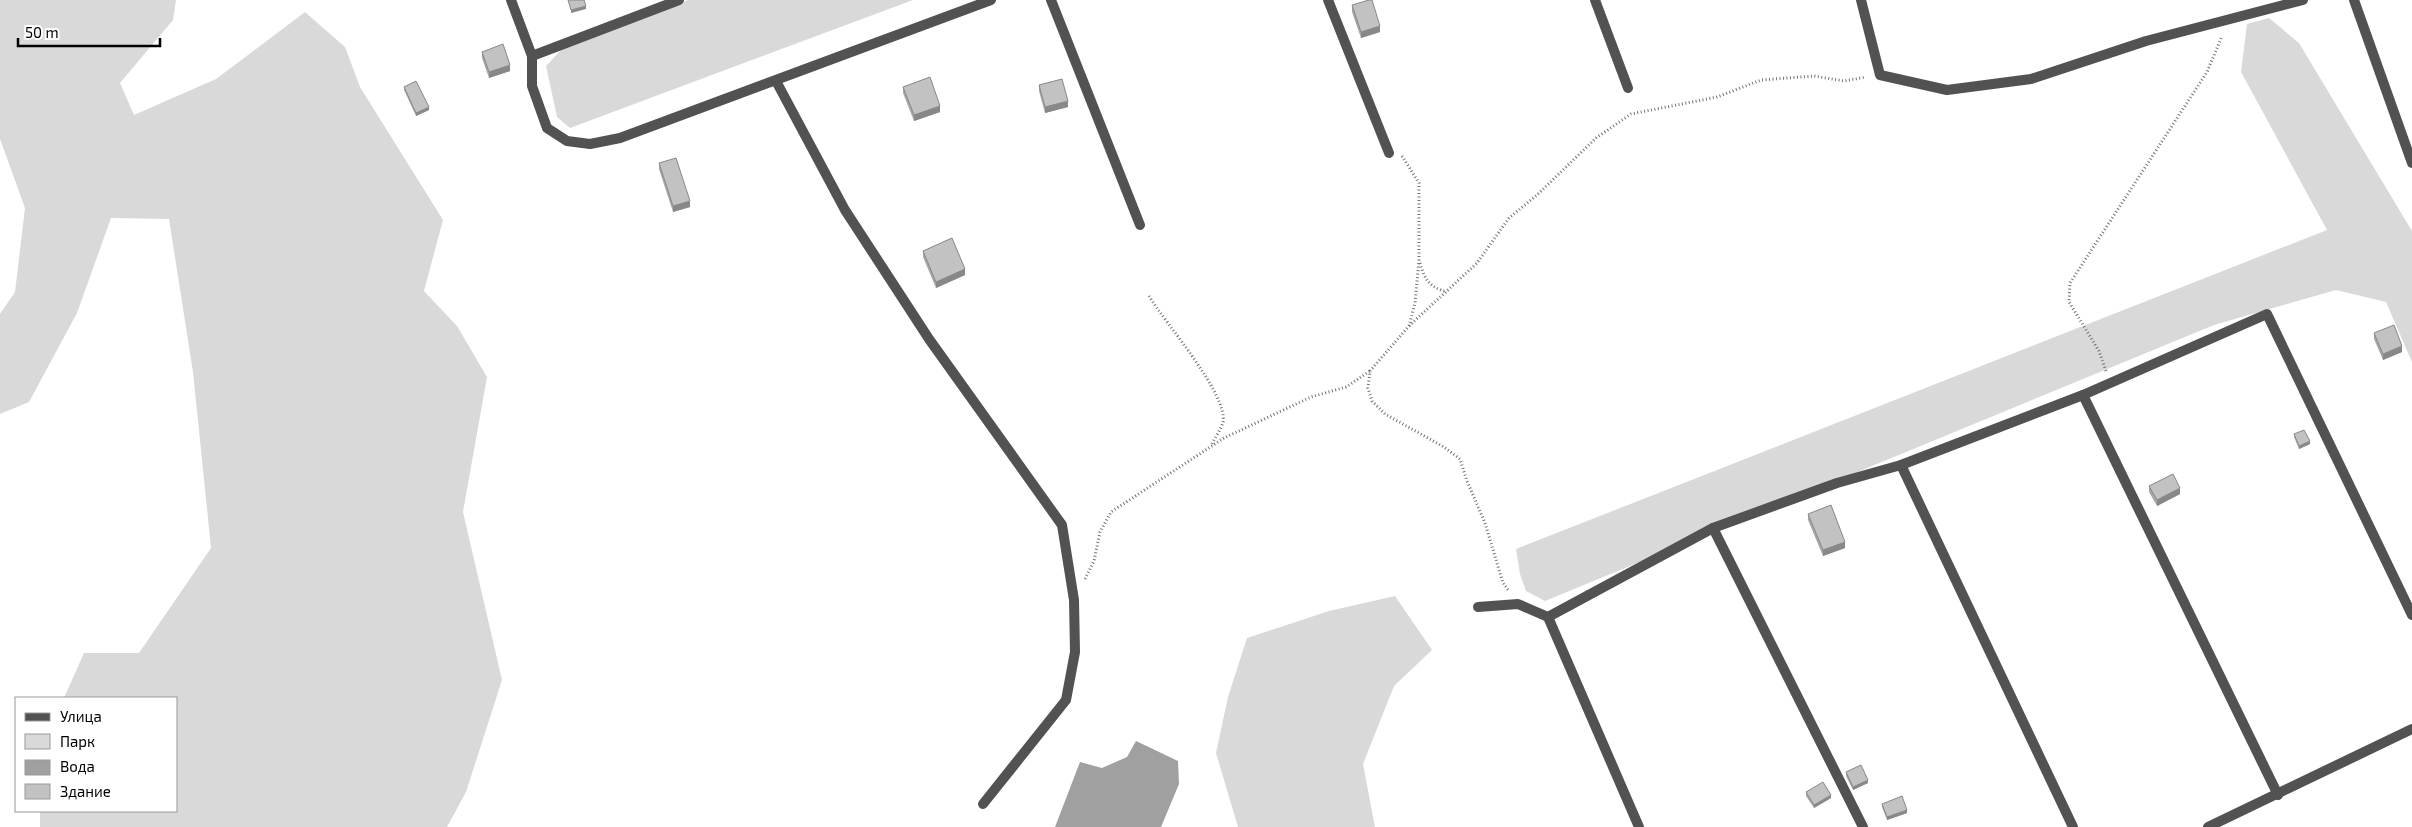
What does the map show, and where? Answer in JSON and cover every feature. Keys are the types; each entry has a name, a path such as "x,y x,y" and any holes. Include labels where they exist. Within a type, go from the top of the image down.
{"street":[{"path":"510,0 532,56 532,86 547,128 566,141 590,144 620,138 991,0"},
{"path":"532,56 679,0"},
{"path":"1051,0 1140,225"},
{"path":"1328,0 1389,153"},
{"path":"1595,0 1628,88"},
{"path":"1861,0 1880,75 1946,90 2031,79 2146,40 2303,0"},
{"path":"2354,0 2412,163"},
{"path":"776,81 845,210 929,339 1062,526 1074,600 1075,652 1066,700 983,804"},
{"path":"1548,617 1713,528 1837,483 1901,465 2083,395 2267,314 2412,615"},
{"path":"2083,395 2278,795"},
{"path":"1901,465 2073,827"},
{"path":"1713,528 1863,827"},
{"path":"1478,607 1518,604 1548,617 1639,827"},
{"path":"2208,827 2412,729"}],"path":[{"path":"2106,373 2099,350 2069,302 2070,284 2207,72 2230,20"},
{"path":"1074,600 1094,561 1100,532 1111,512 1224,438 1311,397 1346,387 1370,371 1409,326 1476,263 1509,218 1537,195 1596,138 1631,114 1717,97 1768,79 1814,76 1844,81 1880,75"},
{"path":"1389,153 1402,156 1419,183 1419,260 1409,326"},
{"path":"1419,260 1424,278 1434,288 1447,292"},
{"path":"1149,296 1163,318 1183,342 1218,396 1223,421 1211,447"},
{"path":"1370,371 1368,388 1372,401 1385,414 1444,447 1460,459 1485,523 1503,583 1518,604"}],"green space":[{"path":"0,0 176,0 173,20 120,83 134,115 216,79 305,12 345,47 360,87 443,220 424,291 457,326 487,377 463,512 502,680 466,792 447,827 40,827 40,812 178,812 178,697 64,697 84,653 139,653 211,548 193,372 169,219 111,218 77,313 29,402 0,414 0,314 15,292 25,208 0,139"},
{"path":"688,0 913,0 570,128 557,117 546,66 564,47"},
{"path":"2269,18 2299,43 2412,231 2412,362 2386,302 2336,290 2214,325 1545,601 1526,591 1520,574 1516,549 2327,230 2241,72 2247,24"},
{"path":"1395,596 1432,650 1394,686 1363,764 1375,827 1238,827 1216,753 1228,697 1247,638 1329,611"}],"water":[{"path":"1136,741 1178,761 1179,784 1161,827 1055,827 1080,762 1102,768 1127,757"}],"building":[{"path":"568,0 584,0 586,6 571,10"},
{"path":"1372,0 1380,26 1361,32 1352,5"},
{"path":"503,44 510,65 489,72 482,52"},
{"path":"930,77 940,106 914,115 903,87"},
{"path":"1062,79 1068,101 1045,107 1039,85"},
{"path":"416,81 429,107 416,113 404,87"},
{"path":"676,158 690,201 673,206 659,163"},
{"path":"952,238 965,269 936,282 923,251"},
{"path":"2394,325 2402,346 2383,354 2374,333"},
{"path":"2304,430 2310,441 2299,446 2294,434"},
{"path":"2173,474 2180,488 2157,500 2149,486"},
{"path":"1831,505 1845,542 1823,550 1808,514"},
{"path":"1861,765 1868,780 1853,787 1846,772"},
{"path":"1823,782 1831,795 1814,805 1806,792"},
{"path":"1902,796 1907,810 1887,817 1882,804"}]}
